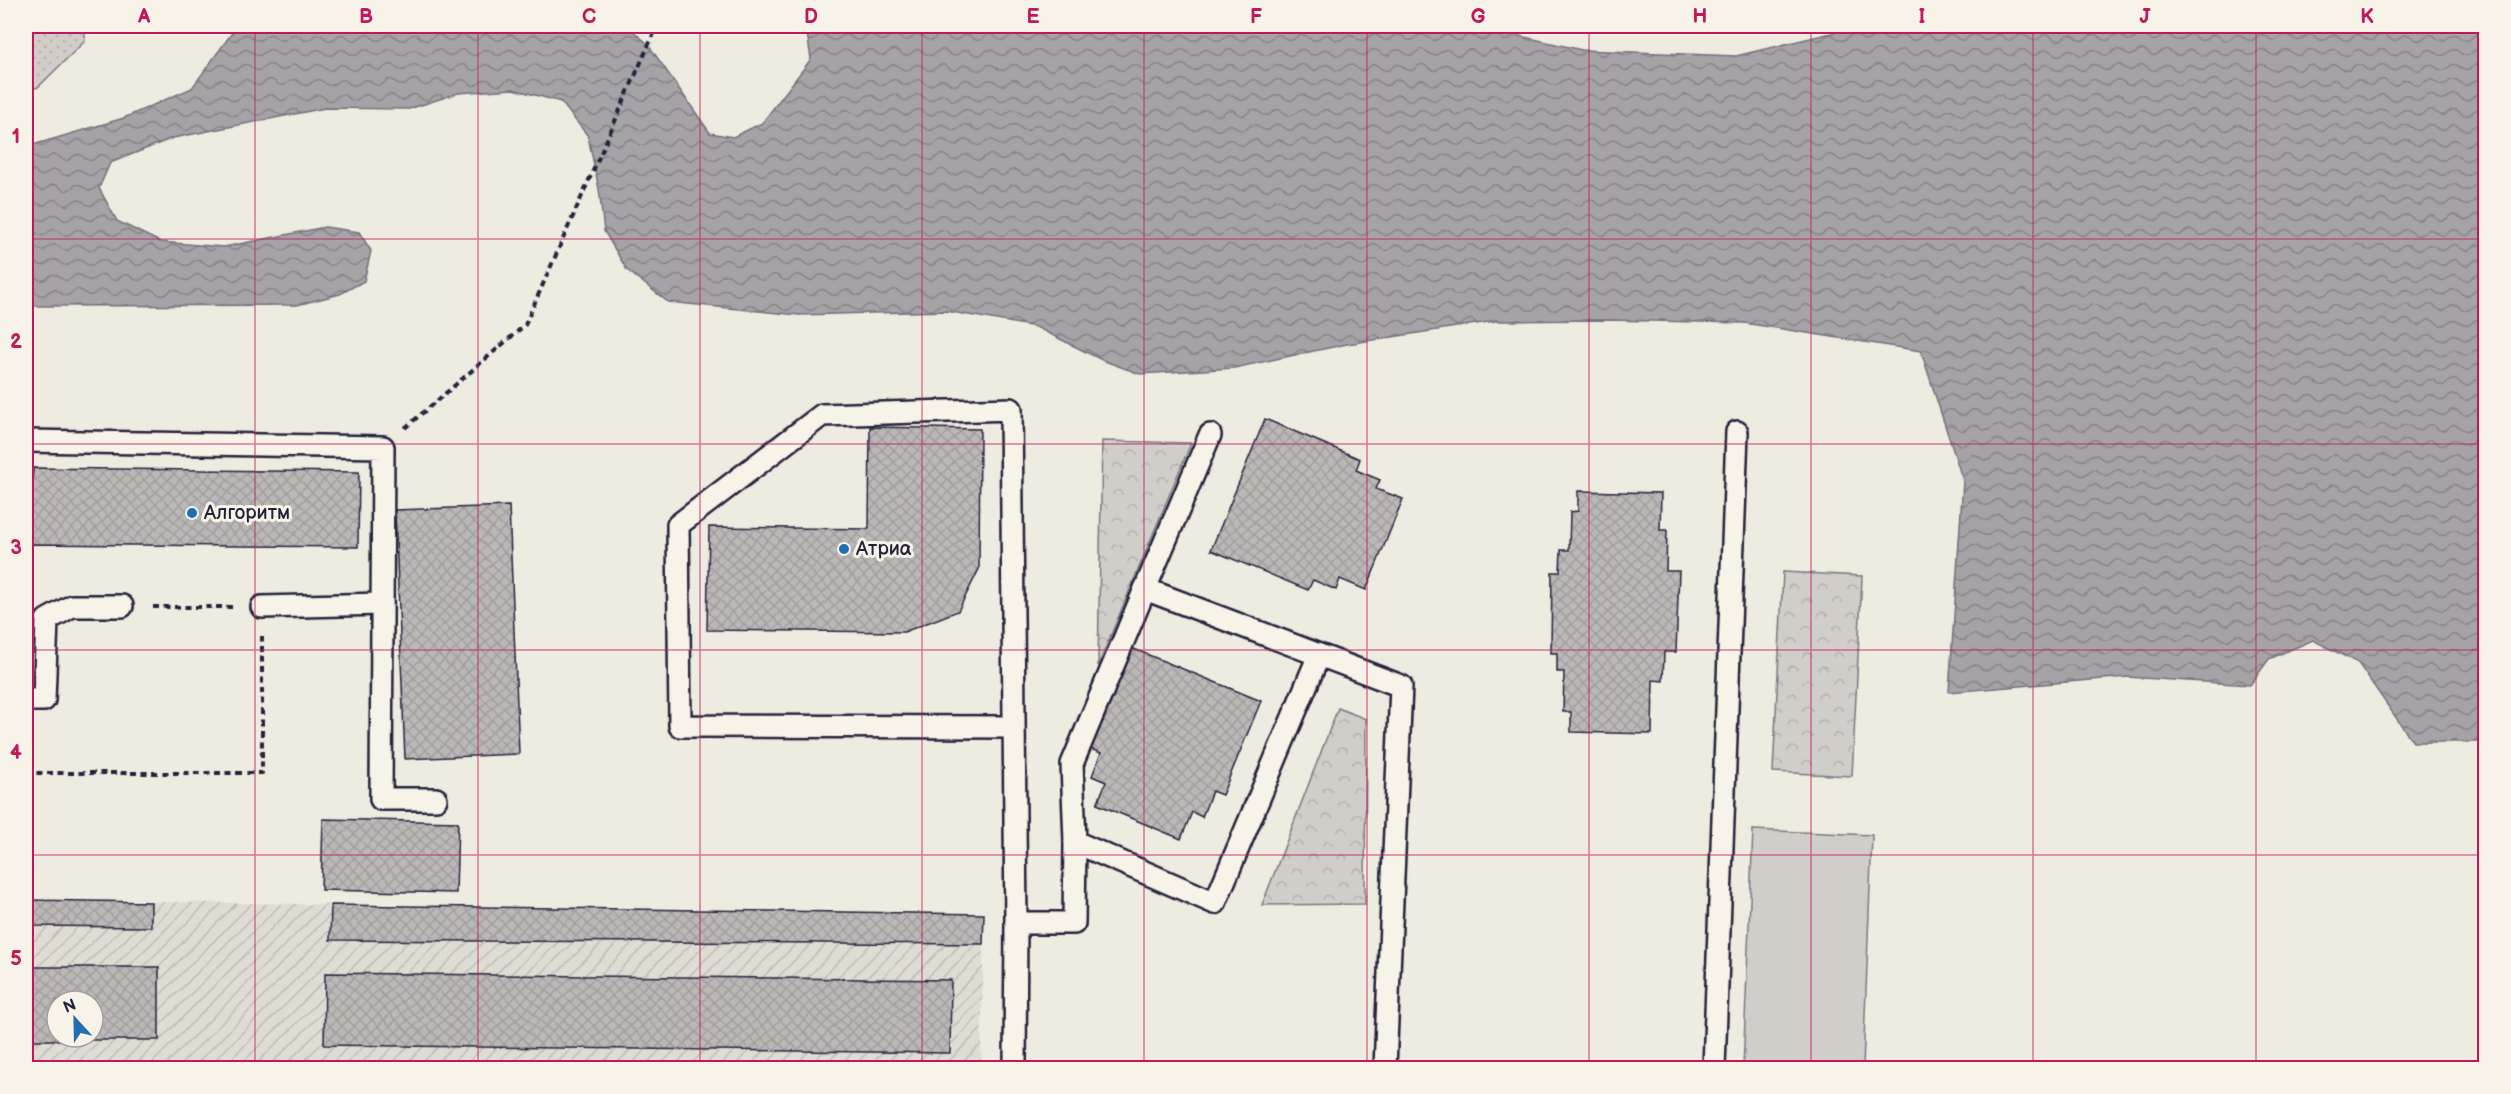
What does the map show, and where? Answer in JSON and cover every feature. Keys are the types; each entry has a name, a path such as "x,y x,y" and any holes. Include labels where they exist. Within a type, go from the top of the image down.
{"lane":[{"path":"1014,727 680,726 678,525 822,415 1011,409 1016,923 1015,1068"},
{"path":"1714,1068 1737,432"},
{"path":"1016,923 1074,923 1075,842 1072,764 1210,435"},
{"path":"26,441 383,447 381,799 436,799"},
{"path":"1145,589 1401,686 1385,1068"},
{"path":"262,607 382,604"},
{"path":"26,700 44,700 47,620 72,606 122,606"},
{"path":"1075,842 1215,903 1319,655"}],"path":[{"path":"383,447 525,325 657,26"},
{"path":"26,773 262,773 262,607 122,606"}],"shaded area":[{"path":"26,900 984,914 981,1068 26,1068"}],"green space":[{"path":"26,26 85,26 85,41 38,87 26,91"},
{"path":"1102,441 1191,443 1098,666"},
{"path":"1783,572 1862,576 1852,776 1773,772"},
{"path":"1338,708 1366,719 1365,904 1262,905"},
{"path":"1753,830 1872,835 1863,1068 1743,1068"}],"water":[{"path":"237,26 627,26 647,43 710,133 733,137 762,123 811,59 806,26 1476,26 1582,50 1736,56 1860,26 2485,26 2485,742 2413,742 2358,663 2313,640 2269,659 2250,685 2127,677 1949,692 1963,481 1921,351 1744,323 1607,320 1495,321 1347,344 1234,368 1140,374 1102,360 1036,327 946,311 799,315 668,302 627,270 604,231 599,189 588,136 561,102 513,89 458,93 409,109 325,108 173,138 110,163 99,188 117,221 160,242 224,247 325,227 359,232 371,251 364,281 340,294 297,305 26,306 26,147 124,118 192,88"}],"building":[{"path":"1265,419 1360,459 1356,470 1380,480 1376,489 1403,499 1366,590 1340,579 1336,590 1313,580 1308,590 1211,550"},
{"name":"Атриа","path":"870,427 980,429 979,569 958,611 904,632 707,630 709,527 869,529"},
{"name":"Алгоритм","path":"33,468 359,472 358,547 31,544 30,594 26,595 26,483 32,483"},
{"path":"1578,491 1661,493 1660,530 1667,530 1666,571 1679,571 1676,652 1664,652 1663,681 1653,680 1652,734 1571,732 1571,712 1563,712 1564,672 1557,672 1557,653 1551,653 1552,572 1560,572 1561,550 1569,550 1570,512 1578,511"},
{"path":"509,506 519,754 405,759 395,510"},
{"path":"1129,647 1261,701 1222,795 1212,791 1202,817 1192,812 1181,839 1097,804 1106,782 1092,776 1101,753 1088,748"},
{"path":"323,819 458,822 456,893 321,890"},
{"path":"26,900 151,902 151,927 26,926"},
{"path":"331,905 984,914 983,944 330,940"},
{"path":"26,967 159,967 159,1040 105,1040 105,989 45,989 45,1040 26,1040"},
{"path":"325,973 951,980 950,1053 324,1045"}],"place":[{"name":"Алгоритм","path":"192,513"},
{"name":"Атриа","path":"844,549"}]}
